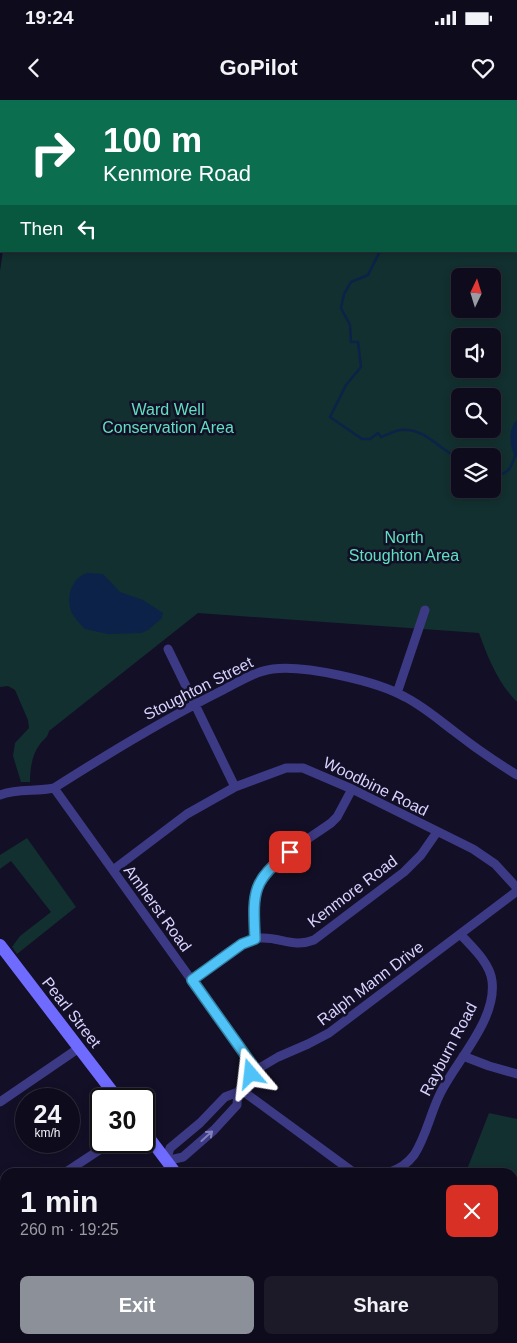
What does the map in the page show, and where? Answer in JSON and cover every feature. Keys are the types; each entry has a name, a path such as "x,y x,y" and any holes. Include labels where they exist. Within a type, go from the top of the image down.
{"main road":[{"name":"Pearl Street","path":"1,950 110,1088"},
{"path":"155,1146 172,1168"}],"street":[{"path":"397,692 425,610"},
{"path":"168,649 235,787"},
{"name":"Stoughton Street","path":"0,795 12,791 42,791 54,788 134,737 195,704 260,672 272,669 303,670 363,680 397,692 424,708 457,734 517,775"},
{"name":"Woodbine Road","path":"113,870 187,814 235,787 286,768 303,768 352,789 473,849 495,864 517,889"},
{"name":"Amherst Road","path":"54,788 256,1070"},
{"path":"192,980 242,944 255,939 255,896 263,877 272,866 331,823 337,817 352,789"},
{"name":"Kenmore Road","path":"255,939 263,938 296,944 314,940 410,868 437,832"},
{"name":"Ralph Mann Drive","path":"239,1090 237,1106 214,1130 183,1157 166,1160 170,1148 200,1123 225,1097 239,1090 256,1070 278,1057 329,1033 517,889"},
{"name":"Rayburn Road","path":"397,1168 413,1156 424,1136 440,1095 488,1012 492,982 489,971 482,959 460,934"},
{"path":"0,1102 79,1048"},
{"path":"463,1056 517,1074"},
{"path":"239,1090 347,1168"},
{"path":"72,1168 95,1153"}],"green space":[{"name":"Ward Well Conservation Area","path":"3,252 517,252 517,702 499,678 479,633 198,613 49,731 33,757 30,782 21,782 13,756 15,743 29,728 28,720 15,690 8,686 0,687 0,271"},
{"path":"27,838 76,907 17,954 12,947 20,936 51,912 11,861 0,869 0,855"},
{"path":"489,1113 517,1119 517,1168 468,1168"}],"water":[{"path":"517,420 517,457 513,452 510,437 514,423"},
{"path":"87,573 103,574 120,592 143,600 163,613 162,618 142,633 108,634 85,629 73,615 69,596 73,584"}],"waterway":[{"path":"380,252 368,275 351,282 344,294 341,308 350,325 351,342 358,342 361,367 346,385 330,417 362,439 370,439 378,433 381,437 398,431 415,431 429,438 451,454"},
{"path":"501,474 508,470 515,456 517,456"}],"route":[{"path":"251,1074 256,1070 192,980 242,944 255,939 254,903 256,889 272,866 290,852"}],"park label":[{"name":"North Stoughton Area","path":"404,546"}]}
